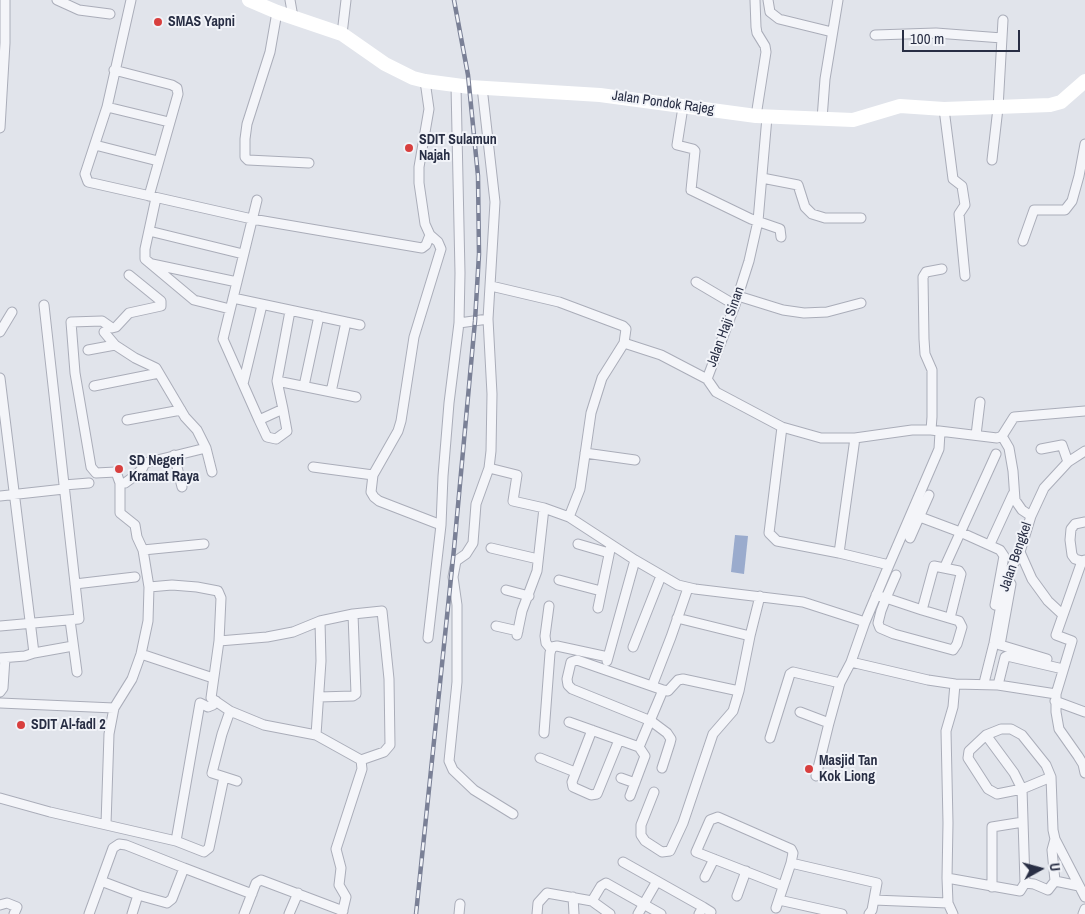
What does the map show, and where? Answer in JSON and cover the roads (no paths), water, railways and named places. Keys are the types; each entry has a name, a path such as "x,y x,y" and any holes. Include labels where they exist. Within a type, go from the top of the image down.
{"main road":[{"name":"Jalan Pondok Rajeg","path":"249,0 277,12 342,34 385,64 413,78 426,81 456,86 600,94 762,117 853,120 900,106 944,109 1050,105 1061,102 1085,81"}],"street":[{"path":"0,128 5,43 5,0"},
{"path":"57,0 79,10 110,14"},
{"path":"131,0 107,107 85,174 88,182 252,219 422,248 426,245 430,235"},
{"path":"290,0 293,17"},
{"path":"342,34 346,0"},
{"name":"Jalan Haji Sinan","path":"755,0 757,33 766,46 762,117 762,178 758,221 749,261 707,379 716,392 782,427 821,438 855,438 912,430 997,438 1002,436"},
{"path":"768,0 770,12 779,19 832,32"},
{"path":"822,119 832,32 838,0"},
{"path":"277,12 270,52 247,124 245,157 248,160 309,163"},
{"path":"992,160 998,108 1003,20"},
{"path":"875,35 936,34 1002,38"},
{"path":"114,70 172,85 177,88 178,94 158,161 145,259 194,300 230,309"},
{"path":"426,81 429,109 419,168 419,183 425,224 430,235 438,242 441,249 414,337 401,421 374,475 371,492 378,501 441,525"},
{"path":"428,638 441,525 448,403 459,323 460,273 456,86"},
{"path":"482,87 495,202 488,319 492,394 489,468 476,504 473,543 466,554 456,561 453,577 457,604 457,682 449,761 453,770 474,790 514,814"},
{"path":"683,106 677,145 695,151 691,190 758,221 780,229 781,237"},
{"path":"107,107 170,122"},
{"path":"944,109 953,179 962,186 965,205 960,214 965,276"},
{"path":"1023,240 1034,210 1065,210 1072,201 1085,144"},
{"path":"95,145 158,161"},
{"path":"762,178 798,185 805,207 812,214 826,218 860,218"},
{"path":"257,200 223,339 267,437 276,439 287,431 276,381 290,311"},
{"path":"149,231 243,254"},
{"path":"149,263 237,282"},
{"path":"910,538 915,516 939,449 932,417 932,370 925,354 923,277 926,272 942,270"},
{"path":"106,824 110,734 114,708 132,679 141,654 148,621 149,587 143,550 137,537 135,524 120,513 120,483 116,472 96,473 91,467 75,373 71,322 102,321 112,328 116,327 129,313 161,306 161,301 129,275"},
{"path":"696,282 736,300 804,313 827,312 861,303"},
{"path":"491,286 559,302 623,326 626,329 624,344 602,378 591,413 580,489 569,517"},
{"path":"233,298 360,325"},
{"path":"0,626 79,619 44,305"},
{"path":"243,384 262,305"},
{"path":"0,332 12,312"},
{"path":"304,386 319,316"},
{"path":"459,323 488,319"},
{"path":"331,392 346,322"},
{"path":"104,332 115,345 135,358 156,368 185,417 198,430 206,448 212,472"},
{"path":"624,344 661,355 707,379"},
{"path":"88,350 115,345"},
{"path":"94,386 159,373"},
{"path":"0,378 34,652"},
{"path":"276,381 356,397"},
{"path":"976,435 980,402"},
{"path":"258,420 283,409"},
{"path":"127,420 181,410"},
{"path":"1030,516 1022,510 1015,500 1009,448 1002,436 1014,417 1085,412"},
{"path":"782,427 769,533 778,541 889,565"},
{"path":"840,553 855,438"},
{"path":"1041,448 1062,445 1068,462"},
{"path":"120,483 125,483 136,475 145,463 206,448"},
{"name":"Jalan Bengkel","path":"984,683 997,644 1006,576 1020,552 1030,516 1044,488 1068,462 1085,451"},
{"path":"585,453 635,460"},
{"path":"946,564 996,454"},
{"path":"174,455 182,487"},
{"path":"313,467 374,475"},
{"path":"489,468 517,475 513,501 544,508 569,517 610,549 635,560 678,585 688,588 803,602 865,622"},
{"path":"0,496 89,483"},
{"path":"990,544 1013,494"},
{"path":"881,597 959,621 962,626 957,644 952,650 894,634 880,628 878,623 881,597 889,565 915,516 929,495"},
{"path":"496,626 518,633 522,611 537,571 544,508"},
{"path":"915,516 960,532 1000,550 1004,556 994,614"},
{"path":"1084,767 1059,730 1056,698 1062,669 1072,642 1056,635 1084,561 1076,559 1072,555 1070,529 1075,524 1085,522"},
{"path":"143,550 204,544"},
{"path":"578,544 610,549"},
{"path":"492,548 538,559"},
{"path":"598,608 610,549"},
{"path":"1020,552 1032,579 1048,601 1063,614"},
{"path":"605,668 635,560"},
{"path":"922,610 933,567 936,565 959,571 961,574 950,618"},
{"path":"816,776 840,683 851,662 865,622 896,574"},
{"path":"633,647 661,576"},
{"path":"75,584 135,577"},
{"path":"559,580 601,591"},
{"path":"149,587 197,586 218,591 221,598 219,641 211,698 230,711 264,725 318,737 361,760 384,752 390,745 389,679 381,610 320,621 293,632 267,637 219,641"},
{"path":"652,686 688,588"},
{"path":"506,590 529,596"},
{"path":"654,792 641,825 641,835 662,852 670,851 683,823 713,734 732,714 739,691 760,596"},
{"path":"544,733 551,649 546,642 545,636 549,606"},
{"path":"319,697 353,696 356,694 353,614"},
{"path":"678,618 750,636"},
{"path":"70,620 76,672"},
{"path":"318,737 320,621"},
{"path":"997,644 1047,659"},
{"path":"0,692 3,688 2,658 25,656 34,652 73,646"},
{"path":"551,649 557,646 608,658"},
{"path":"141,654 213,678"},
{"path":"998,685 1006,656 1062,669"},
{"path":"662,768 671,739 668,733 651,721 572,689 568,685 567,679 571,662 577,660 605,668 668,691 678,680 684,679 739,691"},
{"path":"851,662 928,680 955,684 984,683 998,685 1056,698 1085,712"},
{"path":"770,738 790,674 793,672 840,683"},
{"path":"953,914 948,903 947,878 946,731 953,707 955,684"},
{"path":"639,747 663,690"},
{"path":"176,841 200,703 208,707 216,701"},
{"path":"0,703 114,708"},
{"path":"230,711 212,772 214,775 237,781"},
{"path":"800,712 829,723"},
{"path":"569,722 639,747 645,756 630,796"},
{"path":"318,737 322,725"},
{"path":"1051,776 1022,789 998,794 988,789 968,758 969,751 986,735 1001,729 1011,729 1022,734 1046,765 1051,776 1053,830 1085,897"},
{"path":"592,730 572,782 573,787 591,795 597,794 620,740"},
{"path":"947,878 1020,891 1025,883 1022,789 1014,773 986,735"},
{"path":"540,758 576,772"},
{"path":"244,914 256,883 261,880 298,893 339,912 346,897 339,885 341,868 336,849 362,769 361,760"},
{"path":"0,798 50,812 176,841 204,852 209,848 224,777"},
{"path":"621,778 635,783"},
{"path":"783,886 696,852 710,820 715,817 788,847 793,853 778,904 842,914"},
{"path":"992,887 992,827 1023,822"},
{"path":"1025,883 1034,884 1048,890 1055,881 1052,850 1056,839"},
{"path":"89,914 113,848 119,844 252,894"},
{"path":"705,878 714,859"},
{"path":"623,862 704,911"},
{"path":"791,863 877,883 872,910 869,914"},
{"path":"101,881 163,904 170,902 184,868"},
{"path":"737,896 746,871"},
{"path":"638,914 657,881"},
{"path":"1055,881 1079,886"},
{"path":"592,901 601,886 606,883 661,914"},
{"path":"289,914 298,893"},
{"path":"537,914 538,903 547,893 592,901 605,913"},
{"path":"132,914 138,895"},
{"path":"573,897 574,914"},
{"path":"874,900 948,903"},
{"path":"0,906 7,903 17,907 14,914"},
{"path":"459,914 460,904"},
{"path":"1083,914 1085,909"}],"water":[{"path":"735,535 748,536 744,574 731,572"}],"railway":[{"path":"416,914 454,549 475,321 479,254 478,176 468,75 454,0"}],"place":[{"name":"SMAS Yapni","path":"158,22"},
{"name":"SDIT Sulamun Najah","path":"409,148"},
{"name":"SD Negeri Kramat Raya","path":"119,469"},
{"name":"SDIT Al-fadl 2","path":"21,725"},
{"name":"Masjid Tan Kok Liong","path":"809,769"}]}
